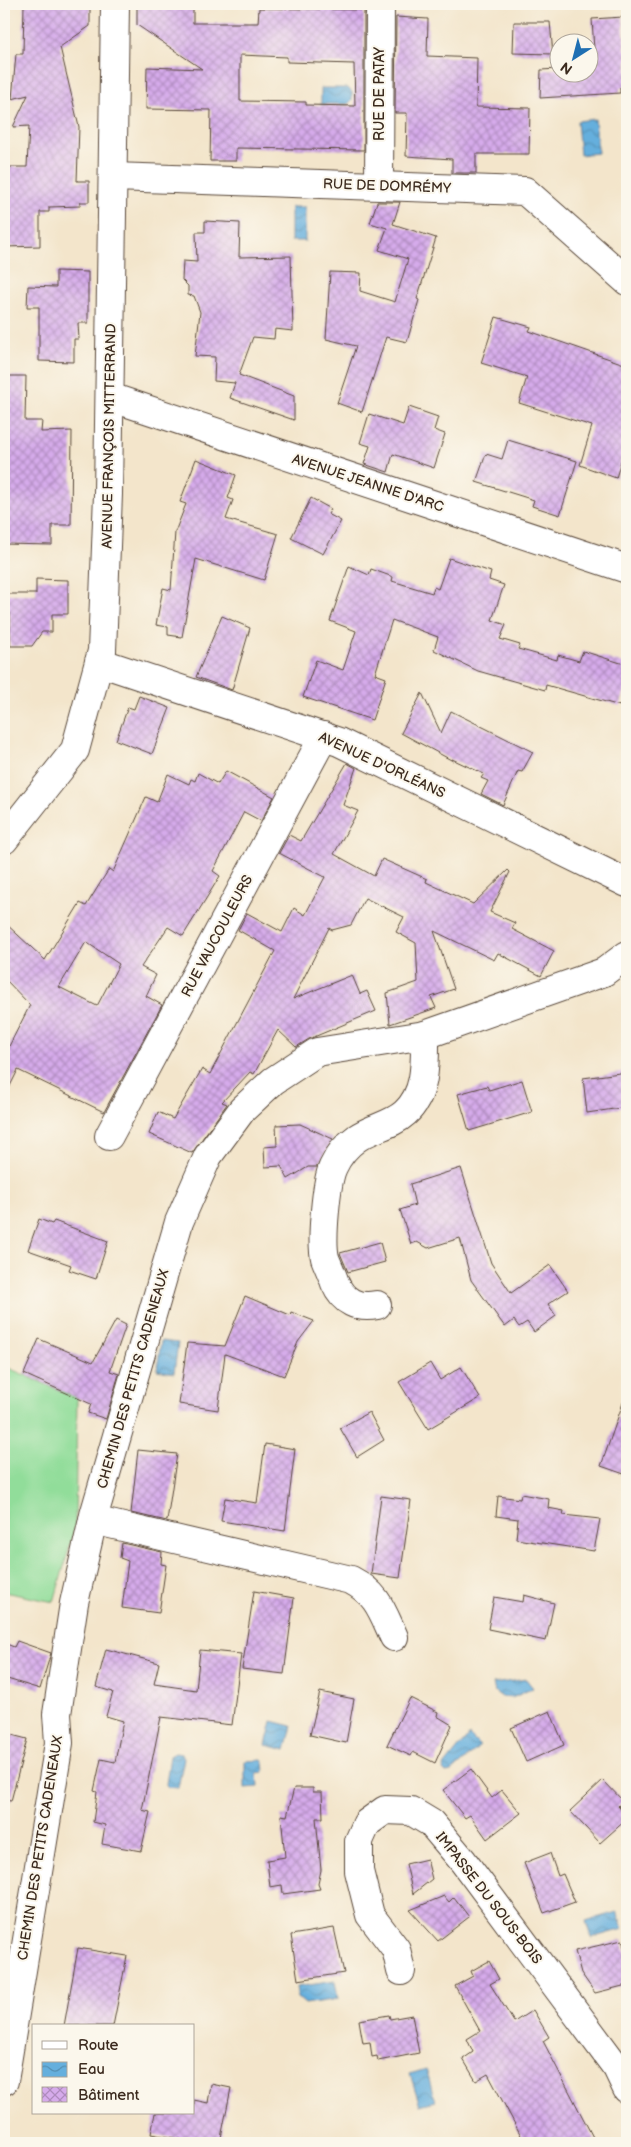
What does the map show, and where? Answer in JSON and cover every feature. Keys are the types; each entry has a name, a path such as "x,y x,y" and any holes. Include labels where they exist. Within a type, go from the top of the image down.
{"street":[{"name":"AVENUE FRANÇOIS MITTERRAND","path":"4,840 75,750 102,651 107,553 115,4"},
{"name":"RUE DE PATAY","path":"379,185 380,4"},
{"name":"RUE DE DOMRÉMY","path":"112,178 379,185 525,192 627,281"},
{"name":"AVENUE JEANNE D'ARC","path":"110,397 627,568"},
{"name":"AVENUE D'ORLÉANS","path":"99,662 339,742 627,882"},
{"name":"RUE VAUCOULEURS","path":"109,1136 324,736"},
{"name":"CHEMIN DES PETITS CADENEAUX","path":"4,2081 59,1743 57,1714 74,1603 92,1520 179,1222 208,1156 242,1110 273,1081 317,1052 425,1035 604,972 627,955"},
{"path":"377,1306 363,1308 352,1303 337,1288 325,1256 324,1220 332,1168 341,1152 356,1138 404,1114 417,1095 425,1074 425,1035"},
{"path":"92,1520 350,1580 364,1587 378,1600 394,1637"},
{"name":"IMPASSE DU SOUS-BOIS","path":"400,1971 396,1949 370,1915 359,1871 359,1841 367,1823 385,1810 411,1811 431,1823 463,1861 617,2068 627,2089"}],"green space":[{"path":"4,1366 77,1398 75,1527 54,1602 4,1592"}],"water":[{"path":"321,88 348,88 352,92 352,100 348,104 321,104"},
{"path":"595,119 598,153 580,155 577,121"},
{"path":"291,207 305,207 305,241 291,241"},
{"path":"161,1341 178,1343 174,1373 157,1370"},
{"path":"526,1679 533,1688 512,1698 502,1697 495,1692 493,1684"},
{"path":"272,1721 292,1726 286,1750 266,1745"},
{"path":"469,1735 480,1746 451,1772 446,1773 443,1770 444,1766"},
{"path":"175,1753 181,1754 184,1758 178,1788 167,1787 166,1784 170,1756"},
{"path":"263,1760 264,1772 257,1773 258,1787 245,1788 245,1761"},
{"path":"617,1912 623,1929 591,1938 586,1921"},
{"path":"335,1981 338,1999 305,2004 298,1998 296,1987"},
{"path":"426,2069 435,2101 420,2105 410,2074"}],"building":[{"path":"24,4 90,4 90,26 60,47 79,127 77,181 89,181 89,202 80,202 80,206 49,207 49,212 40,212 40,246 5,247 6,167 27,167 29,126 13,127 28,95 12,99 16,54 23,54"},
{"path":"137,4 193,4 193,23 258,23 259,8 364,10 364,150 236,148 236,161 210,161 211,110 146,109 147,67 202,69 137,25","holes":["240,55 287,57 287,62 354,64 355,106 306,105 306,102 240,101"]},
{"path":"396,17 428,19 427,56 477,58 476,107 530,108 529,154 476,154 476,173 452,173 452,159 406,156 407,113 395,113"},
{"path":"623,17 625,50 627,50 627,87 620,88 620,93 540,98 541,70 548,70 548,82 598,82 598,32 593,32 592,19"},
{"path":"514,22 550,22 551,32 548,32 548,54 513,53"},
{"path":"377,202 400,202 393,224 436,238 417,299 419,300 407,342 386,337 362,412 337,403 356,346 326,339 330,272 361,273 360,291 395,302 408,259 379,250 387,228 370,223"},
{"path":"205,221 240,223 239,257 291,256 293,331 275,329 274,339 253,337 239,375 294,396 294,420 230,398 235,383 214,381 215,357 195,356 200,312 194,296 188,295 188,286 182,280 183,261 197,262 196,232 205,232"},
{"path":"56,271 88,272 88,323 78,323 79,339 74,339 74,362 39,361 39,307 27,307 28,286 56,287"},
{"path":"496,317 531,327 529,331 627,365 627,440 616,478 580,465 592,426 519,403 527,377 481,363"},
{"path":"4,376 26,376 25,421 42,421 41,432 72,431 71,525 52,525 52,545 4,544"},
{"path":"409,407 438,417 434,430 445,434 434,468 393,454 388,472 364,464 370,446 360,443 369,414 403,425"},
{"path":"508,440 577,461 560,515 532,506 534,500 476,482 486,454 502,459"},
{"path":"196,459 236,475 228,498 233,500 226,519 278,534 264,580 196,559 182,637 168,635 168,627 156,625 163,588 171,590 175,532 186,504 180,502"},
{"path":"311,498 331,509 328,514 341,521 323,554 291,538"},
{"path":"449,558 491,572 489,580 504,585 492,620 506,625 500,639 520,645 518,649 557,660 558,655 579,661 583,651 627,665 627,684 620,706 546,685 545,690 478,671 434,650 438,637 392,620 375,674 386,678 372,720 303,697 316,660 343,670 356,631 330,621 349,566 369,575 371,569 393,577 392,581 432,593 434,587 438,589"},
{"path":"36,579 68,580 68,614 52,614 52,632 42,632 32,646 10,646 10,613 7,613 7,594 36,594"},
{"path":"222,616 250,628 232,690 196,677"},
{"path":"422,693 441,733 451,711 533,752 522,772 518,771 503,805 481,794 488,781 481,778 484,774 452,759 453,761 401,733"},
{"path":"139,696 170,708 152,754 116,740 128,707 134,709"},
{"path":"347,763 356,768 343,805 358,811 334,854 374,876 382,859 427,879 426,882 473,904 508,870 510,872 490,912 515,923 512,929 554,951 541,976 498,953 494,960 434,931 454,989 431,997 436,1008 390,1024 387,993 418,982 416,943 396,932 404,917 365,898 351,925 332,930 329,928 293,999 352,975 360,994 367,991 376,1011 309,1039 296,1047 278,1030 254,1074 250,1072 222,1102 227,1104 192,1153 149,1134 158,1112 173,1119 202,1069 210,1074 275,951 238,930 247,913 282,932 294,908 305,915 325,877 279,853 289,835 301,841"},
{"path":"226,771 274,797 261,821 244,812 213,871 220,876 183,936 168,927 141,967 156,975 146,996 162,1005 104,1112 18,1070 4,1098 4,1056 30,1005 4,978 4,922 45,960 80,903 86,906 109,869 113,872 146,797 157,802 168,774 189,784 191,779 195,781 198,773 218,784","holes":["86,942 119,964 97,1006 59,987"]},
{"path":"627,1072 627,1107 587,1113 583,1078"},
{"path":"522,1080 532,1112 469,1131 458,1094 487,1086 489,1090"},
{"path":"300,1124 333,1139 317,1167 308,1167 288,1179 281,1166 265,1167 264,1147 277,1146 276,1125"},
{"path":"461,1168 491,1263 511,1293 550,1265 568,1291 548,1304 556,1316 534,1332 527,1322 519,1327 514,1320 505,1327 471,1280 460,1238 428,1248 417,1242 411,1244 400,1210 415,1205 410,1184"},
{"path":"39,1219 52,1224 54,1221 108,1241 96,1279 69,1270 71,1265 28,1250"},
{"path":"380,1242 385,1262 348,1272 340,1253"},
{"path":"245,1296 290,1315 291,1312 314,1321 298,1342 284,1376 225,1354 218,1410 179,1404 187,1343 225,1346"},
{"path":"116,1320 126,1325 110,1371 119,1374 106,1419 88,1413 91,1404 24,1374 39,1339 93,1362"},
{"path":"430,1363 440,1380 461,1367 480,1398 428,1429 399,1382"},
{"path":"624,1400 627,1401 627,1475 601,1466"},
{"path":"369,1412 384,1440 357,1457 340,1428"},
{"path":"265,1444 295,1449 285,1531 221,1521 225,1498 257,1503"},
{"path":"138,1450 177,1454 167,1521 131,1513"},
{"path":"521,1494 549,1499 548,1508 564,1511 563,1515 600,1519 594,1551 516,1539 518,1519 496,1516 498,1496 520,1499"},
{"path":"381,1496 411,1500 400,1578 371,1574"},
{"path":"122,1543 162,1552 161,1564 166,1565 159,1613 122,1608 128,1561 120,1558"},
{"path":"254,1591 294,1598 284,1674 242,1669"},
{"path":"524,1595 554,1603 546,1641 488,1629 494,1597 523,1602"},
{"path":"17,1641 51,1653 40,1689 4,1678 4,1643 14,1647"},
{"path":"106,1649 159,1663 154,1684 196,1690 200,1650 241,1654 232,1725 161,1717 142,1810 150,1812 141,1851 102,1844 105,1825 93,1822 97,1792 94,1791 101,1759 115,1762 123,1721 106,1716 113,1692 96,1687"},
{"path":"320,1692 354,1699 346,1743 310,1735"},
{"path":"410,1698 438,1712 437,1716 452,1725 435,1763 413,1752 411,1756 387,1745"},
{"path":"550,1711 564,1745 526,1762 511,1728"},
{"path":"4,1733 27,1739 11,1801 4,1800"},
{"path":"471,1769 492,1798 502,1790 521,1813 487,1839 470,1815 465,1818 443,1790"},
{"path":"603,1780 623,1801 618,1806 627,1816 627,1819 600,1843 570,1811"},
{"path":"294,1788 313,1788 313,1792 322,1792 323,1818 316,1818 321,1870 318,1884 320,1889 283,1894 282,1885 270,1887 267,1860 285,1857 281,1815 287,1816"},
{"path":"550,1853 558,1876 563,1874 575,1902 544,1913 524,1863"},
{"path":"427,1859 432,1879 413,1894 406,1864"},
{"path":"444,1896 449,1902 454,1897 469,1917 438,1941 410,1910"},
{"path":"334,1928 344,1973 298,1980 291,1935"},
{"path":"622,1940 627,1956 627,1985 595,1993 581,1973 575,1951"},
{"path":"78,1948 127,1956 113,2024 64,2024"},
{"path":"489,1961 499,1979 490,1984 514,2022 533,2010 549,2037 543,2041 596,2143 525,2143 488,2074 476,2081 463,2059 473,2052 467,2039 480,2031 455,1986 473,1976 471,1971"},
{"path":"389,2015 390,2019 412,2015 419,2053 378,2061 377,2056 372,2057 370,2042 363,2043 359,2020"},
{"path":"211,2084 231,2088 220,2143 202,2143 151,2134 155,2114 195,2114 195,2100 208,2103"}]}
